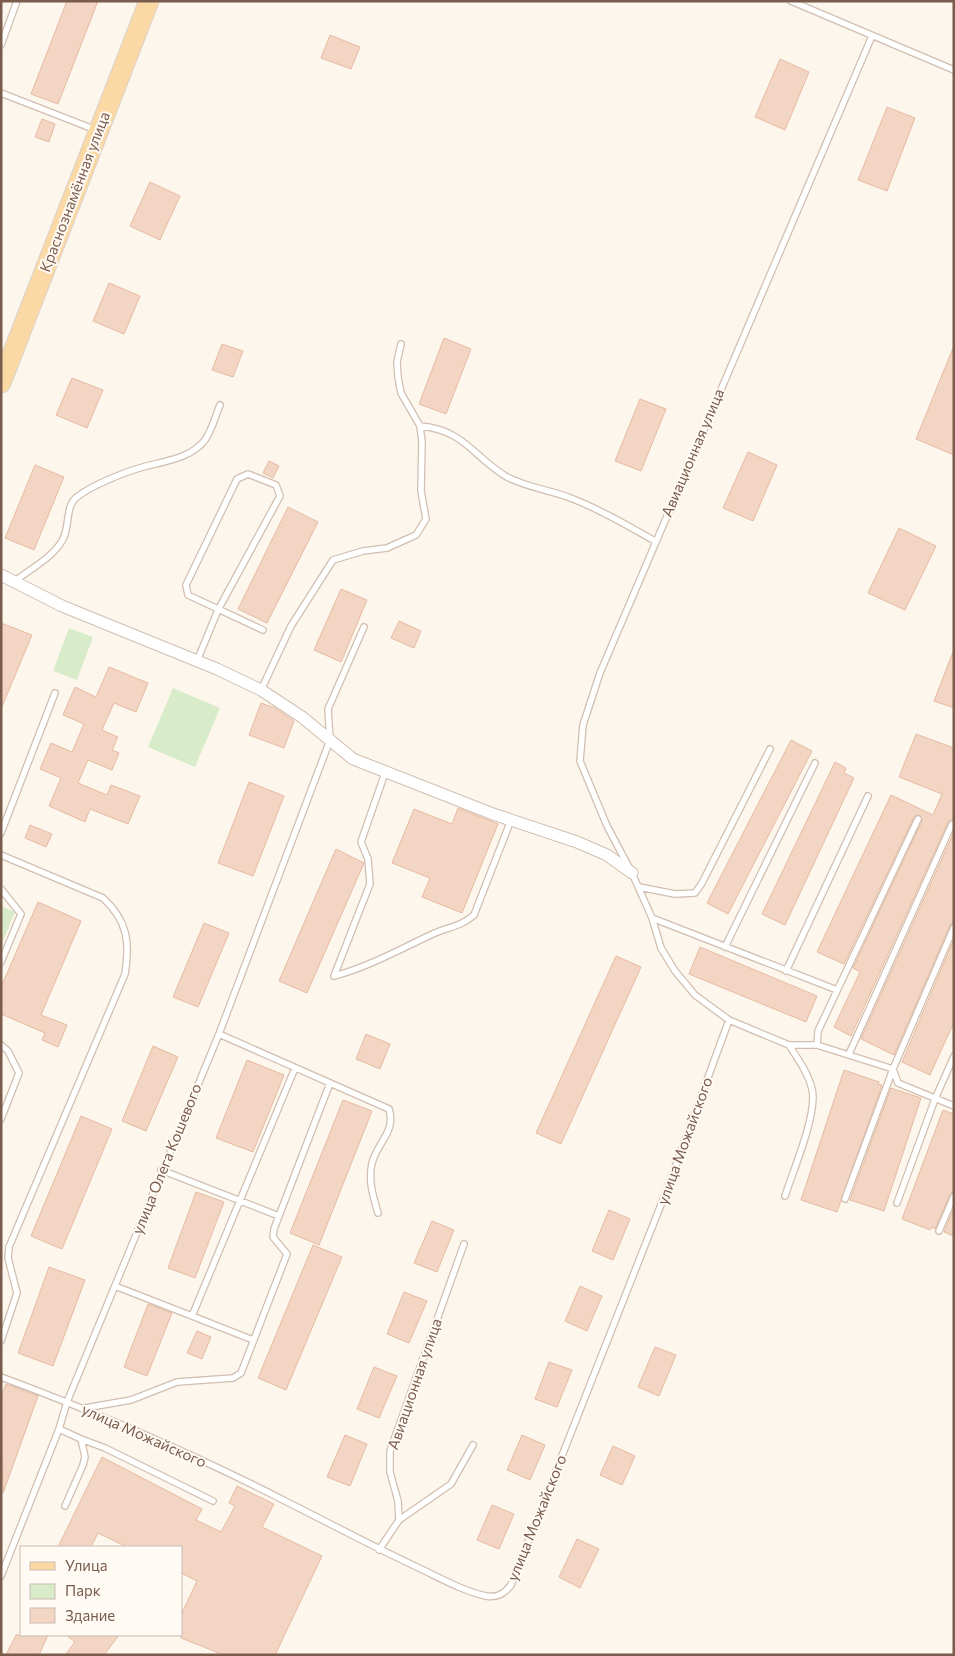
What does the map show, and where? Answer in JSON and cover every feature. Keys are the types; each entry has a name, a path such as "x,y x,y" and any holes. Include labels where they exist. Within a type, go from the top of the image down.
{"main road":[{"name":"Краснознамённая улица","path":"1,383 149,1"}],"street":[{"path":"1,575 62,606 198,661 261,690 302,717 353,760 599,852 632,873"}],"lane":[{"path":"1,45 17,1"},
{"path":"791,1 954,70"},
{"name":"Авиационная улица","path":"789,1045 729,1020 695,995 675,971 661,948 652,918 639,887 607,826 580,761 584,725 600,673 872,36"},
{"path":"1,93 98,131"},
{"path":"261,690 292,626 333,560 363,550 387,548 416,535 426,519 421,491 422,442 420,426 401,394 397,362 401,344"},
{"path":"13,582 55,550 64,538 73,501 80,495 142,468 170,462 186,454 203,442 210,432 220,405"},
{"path":"420,426 437,428 450,433 469,445 488,464 508,478 572,498 655,541"},
{"path":"198,661 218,610 280,496 276,486 248,474 237,479 186,585 188,595 218,610 263,630"},
{"path":"330,740 328,709 364,627"},
{"path":"1,833 56,693"},
{"name":"улица Олега Кошевого","path":"1,1576 59,1429 67,1402 116,1286 161,1170 219,1034 330,740"},
{"path":"639,887 675,894 695,893 702,883 770,749"},
{"path":"725,947 816,763"},
{"path":"385,773 361,842 368,859 370,884 334,976 352,971 470,919 474,915 512,820"},
{"path":"786,970 868,796"},
{"path":"817,1045 818,1031 918,819"},
{"path":"849,1054 952,824"},
{"path":"1,855 103,898 112,906 123,926 129,950 125,974 9,1247 8,1258 17,1293 1,1341"},
{"path":"1,890 21,914 1,962"},
{"path":"652,918 837,990"},
{"path":"845,1199 893,1069 954,927"},
{"name":"улица Можайского","path":"1,1377 85,1408 285,1500 378,1550 450,1583 496,1597 506,1592 511,1584 666,1192 729,1020"},
{"path":"219,1034 389,1109 392,1120 390,1128 378,1145 370,1177 378,1213"},
{"path":"1,1045 8,1051 19,1074 1,1119"},
{"path":"789,1045 817,1045 893,1069"},
{"path":"785,1196 813,1108 813,1091 808,1077 789,1045"},
{"path":"897,1203 935,1098 954,1056"},
{"path":"192,1316 295,1068"},
{"path":"893,1069 898,1083 954,1106"},
{"path":"85,1408 131,1400 177,1382 233,1378 241,1373 287,1254 273,1237 279,1216 330,1083"},
{"path":"161,1170 279,1216"},
{"path":"939,1231 954,1196"},
{"name":"Авиационная улица","path":"399,1520 398,1500 390,1472 390,1451 464,1244"},
{"path":"116,1286 254,1340"},
{"path":"59,1429 105,1448 213,1501"},
{"path":"65,1506 85,1457 81,1439"},
{"path":"378,1550 399,1520 451,1484 473,1445"}],"green space":[{"path":"69,628 93,637 77,680 53,671"},
{"path":"173,688 220,708 195,767 148,747"},
{"path":"1,906 15,912 1,946"}],"building":[{"path":"67,1 98,1 58,104 31,94"},
{"path":"330,35 360,47 351,69 321,58"},
{"path":"780,59 809,72 785,130 755,117"},
{"path":"887,107 915,118 887,191 858,180"},
{"path":"42,119 55,124 49,142 35,137"},
{"path":"150,182 180,196 160,240 130,226"},
{"path":"109,283 140,296 124,334 93,321"},
{"path":"444,338 471,349 446,414 419,404"},
{"path":"222,344 243,351 233,377 212,370"},
{"path":"954,348 954,455 916,439"},
{"path":"72,378 103,390 87,428 56,415"},
{"path":"640,399 666,409 641,471 615,461"},
{"path":"748,452 777,465 753,521 723,508"},
{"path":"269,461 279,466 273,478 263,473"},
{"path":"35,465 64,477 34,550 5,538"},
{"path":"288,507 318,522 267,623 238,609"},
{"path":"899,528 936,546 905,610 868,593"},
{"path":"341,589 367,600 341,662 314,650"},
{"path":"399,621 421,631 414,648 391,638"},
{"path":"1,623 32,635 1,709"},
{"path":"954,652 954,708 934,701"},
{"path":"109,667 148,683 136,712 114,703 102,730 118,737 112,750 119,753 112,770 88,760 78,783 107,795 111,785 140,796 128,824 90,809 85,822 49,806 61,778 40,769 51,743 72,752 84,724 63,715 75,687 96,697"},
{"path":"261,703 275,708 294,721 284,748 249,735"},
{"path":"916,734 954,748 954,820 948,822 851,1036 834,1027 860,972 853,968 922,821 920,815 914,817 844,964 817,952 891,795 933,815 942,794 899,777"},
{"path":"791,740 812,751 728,914 707,903"},
{"path":"835,762 846,768 844,773 854,778 785,925 762,914"},
{"path":"249,782 284,796 253,876 218,863"},
{"path":"458,808 498,824 462,913 422,897 430,878 392,863 414,809 452,824"},
{"path":"30,825 52,834 46,847 25,838"},
{"path":"954,832 954,922 950,925 894,1055 861,1039"},
{"path":"336,849 364,863 307,993 279,981"},
{"path":"38,902 81,921 41,1015 67,1025 58,1047 42,1040 45,1033 1,1014 1,987"},
{"path":"204,923 229,933 198,1007 173,997"},
{"path":"954,939 954,1022 930,1075 902,1062"},
{"path":"700,947 817,996 806,1022 689,974"},
{"path":"616,956 641,967 561,1144 536,1133"},
{"path":"366,1034 390,1044 380,1069 356,1059"},
{"path":"153,1046 178,1057 146,1131 122,1121"},
{"path":"247,1060 284,1075 253,1152 216,1138"},
{"path":"844,1070 879,1082 878,1084 882,1085 837,1212 801,1200"},
{"path":"891,1088 921,1098 884,1211 850,1200"},
{"path":"343,1100 372,1111 319,1245 290,1233"},
{"path":"943,1110 954,1114 954,1191 950,1194 935,1229 932,1227 930,1230 902,1219"},
{"path":"81,1116 112,1129 62,1249 31,1236"},
{"path":"196,1192 224,1202 195,1278 168,1268"},
{"path":"954,1208 954,1236 944,1232"},
{"path":"609,1210 630,1219 613,1260 592,1251"},
{"path":"432,1221 454,1230 437,1272 414,1263"},
{"path":"313,1245 342,1257 286,1390 258,1378"},
{"path":"49,1267 85,1280 53,1366 18,1353"},
{"path":"580,1286 602,1296 587,1331 565,1321"},
{"path":"404,1292 427,1301 409,1343 387,1334"},
{"path":"148,1304 172,1313 147,1376 124,1367"},
{"path":"197,1331 211,1337 202,1359 187,1353"},
{"path":"655,1347 676,1355 659,1396 638,1387"},
{"path":"549,1362 572,1370 557,1407 535,1399"},
{"path":"374,1367 397,1376 379,1418 357,1409"},
{"path":"6,1384 38,1396 3,1493 1,1397"},
{"path":"345,1435 367,1444 350,1486 327,1477"},
{"path":"522,1435 545,1445 530,1480 507,1470"},
{"path":"613,1446 635,1456 622,1485 600,1475"},
{"path":"102,1457 202,1509 196,1520 221,1532 235,1506 229,1503 237,1486 274,1504 262,1527 322,1556 275,1655 224,1655 181,1638 182,1613 197,1581 182,1574 182,1546 125,1546 98,1533 92,1546 58,1546"},
{"path":"492,1505 514,1514 499,1549 477,1540"},
{"path":"577,1539 599,1549 580,1588 559,1577"},
{"path":"16,1635 48,1636 39,1655 6,1655"},
{"path":"67,1636 118,1636 104,1655 65,1655 75,1642"}]}
